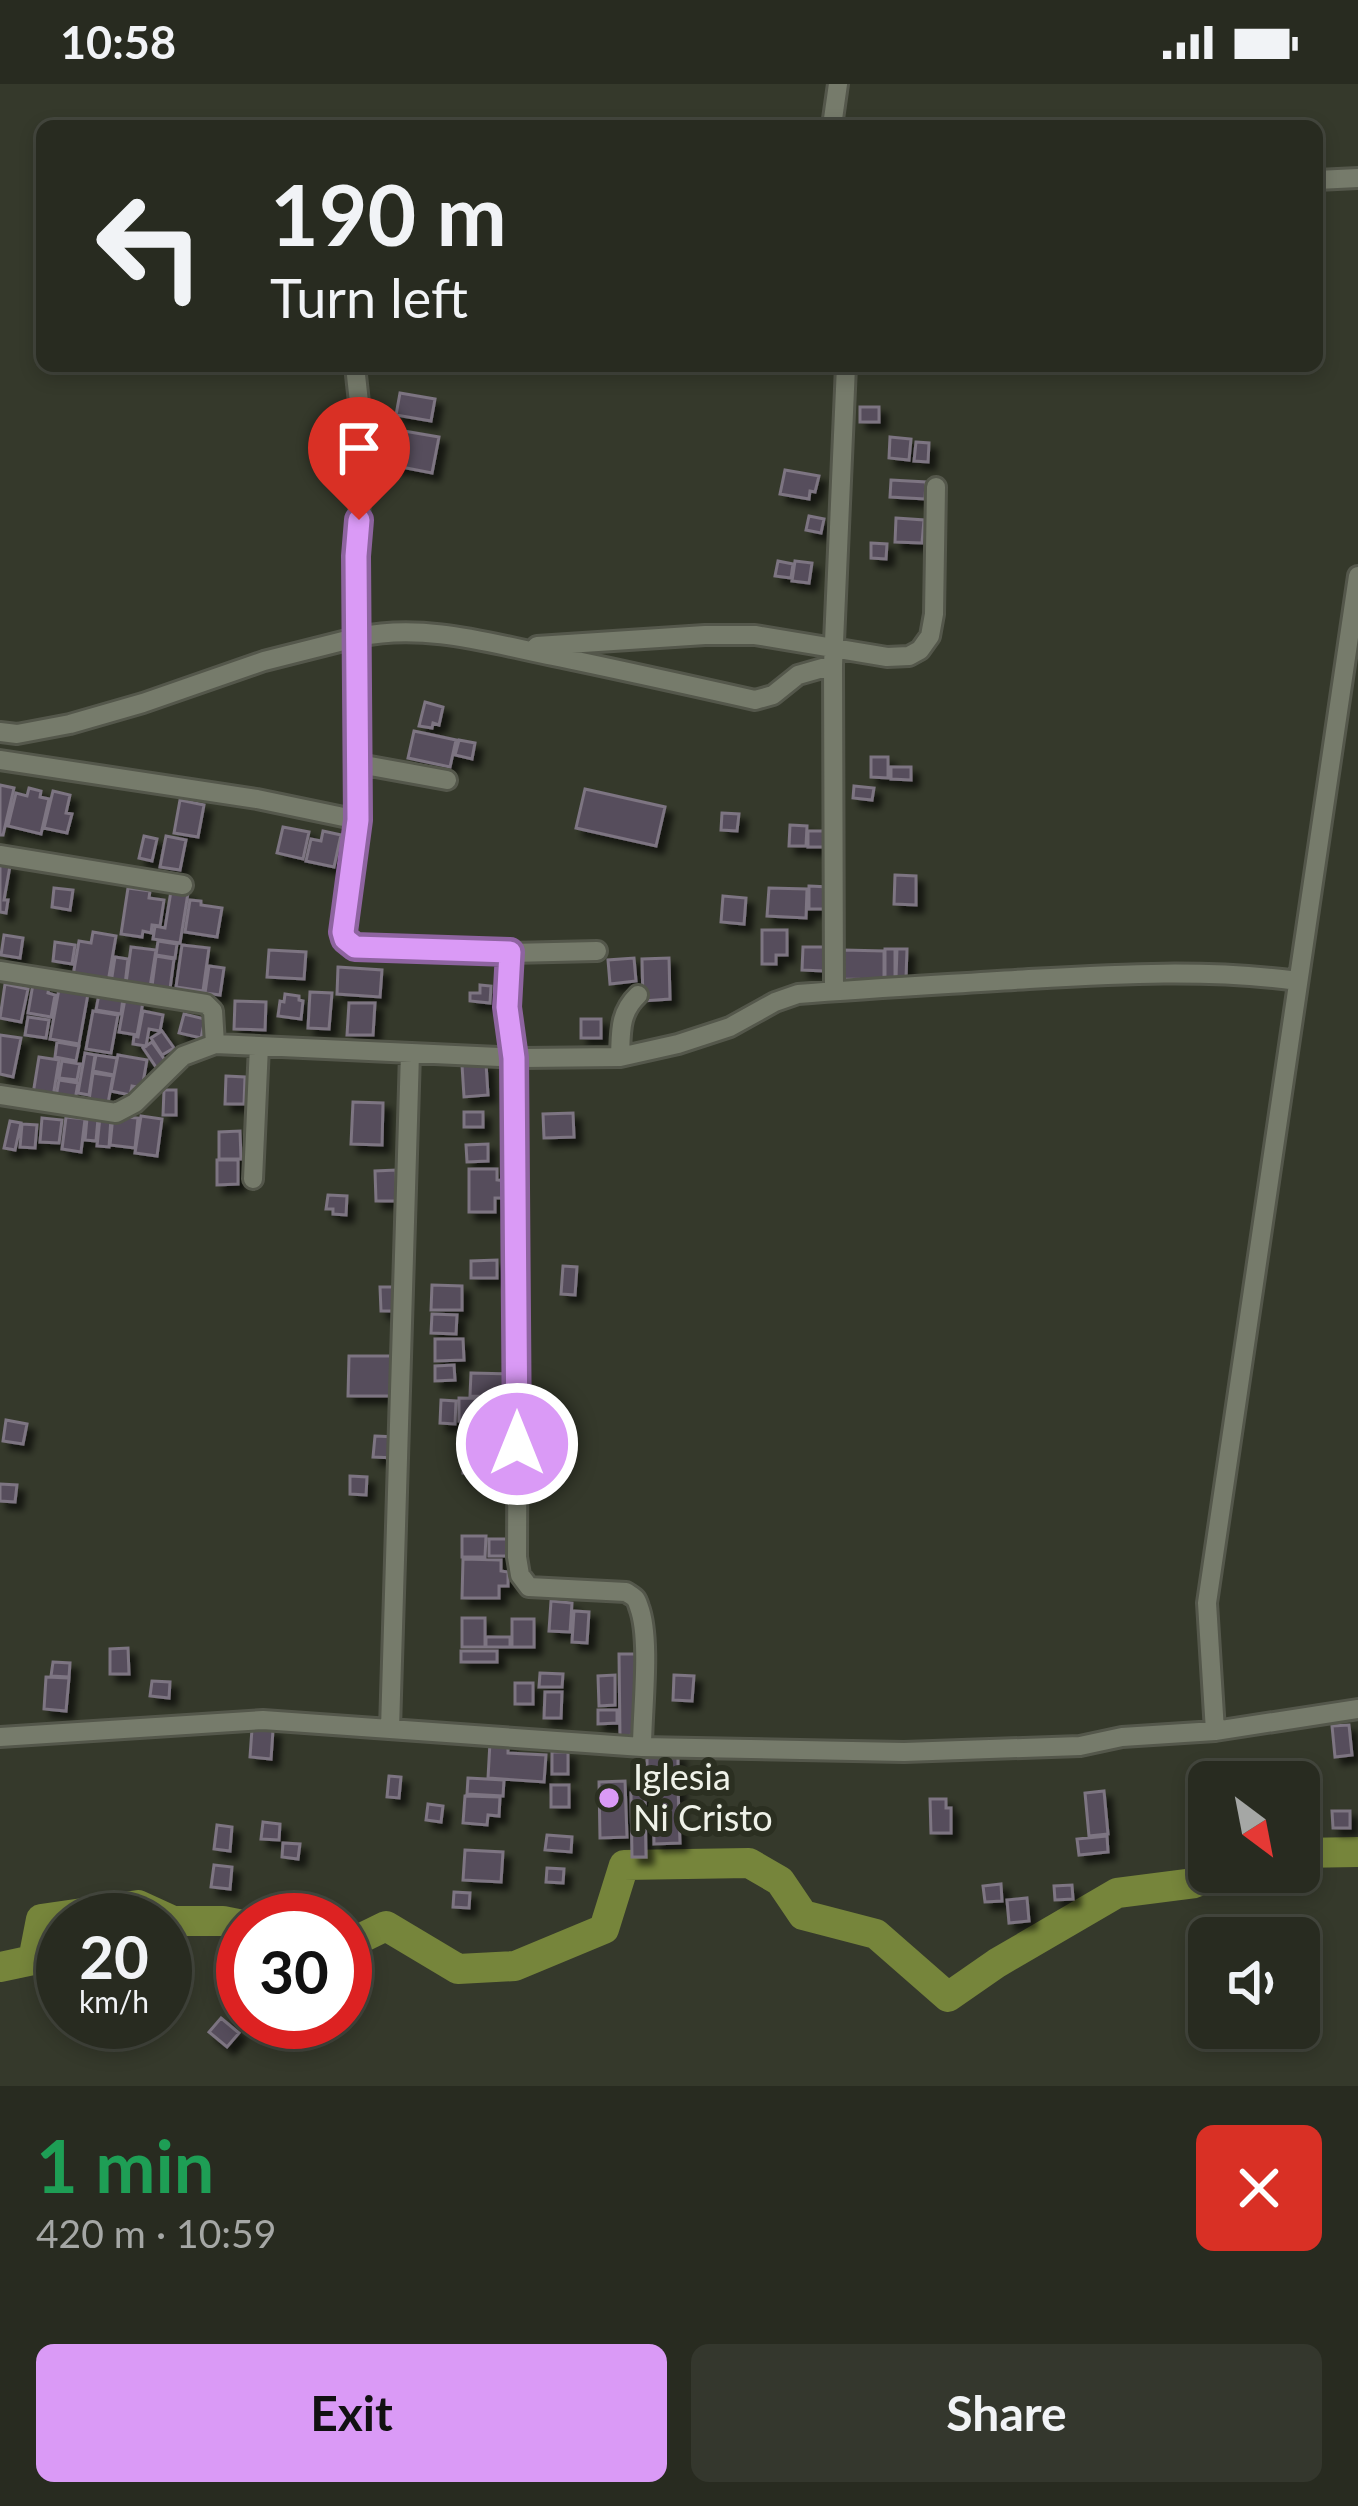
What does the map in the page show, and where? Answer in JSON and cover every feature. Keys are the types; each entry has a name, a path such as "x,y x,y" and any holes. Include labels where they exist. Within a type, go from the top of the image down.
{"street":[{"path":"833,120 838,84"},
{"path":"1323,180 1358,178"},
{"path":"356,372 364,448 356,556 358,820 343,932 355,947 597,951"},
{"path":"834,991 833,656 846,372"},
{"path":"513,647 755,635 833,656 909,656 930,635 934,614 936,487"},
{"path":"1215,1731 1207,1603 1358,576"},
{"path":"0,732 17,734 70,724 264,661 390,631 513,647 755,700 773,695 833,656"},
{"path":"0,760 256,799 358,820"},
{"path":"358,764 447,780"},
{"path":"0,855 183,885"},
{"path":"510,952 507,1007 514,1058 520,1575 529,1587 626,1592 637,1599 645,1650 643,1748"},
{"path":"0,971 206,1004 213,1011 215,1044"},
{"path":"0,1095 116,1113 135,1102 183,1056 215,1044 514,1058 620,1057 730,1027 798,994 1169,974 1298,981"},
{"path":"620,1057 622,1018 638,995"},
{"path":"253,1179 260,1046"},
{"path":"390,1729 410,1053"},
{"path":"0,1738 263,1720 643,1748 904,1752 1080,1746 1358,1709"}],"building":[{"path":"400,393 435,399 431,421 396,415"},
{"path":"860,407 879,407 879,422 860,422"},
{"path":"398,430 439,437 432,473 391,465"},
{"path":"890,437 911,439 909,460 889,458"},
{"path":"916,442 929,443 928,462 914,461"},
{"path":"785,470 819,476 809,499 780,494"},
{"path":"891,480 926,482 925,499 890,497"},
{"path":"809,516 824,519 821,533 806,530"},
{"path":"896,518 924,520 922,543 895,542"},
{"path":"871,543 887,544 886,559 871,558"},
{"path":"778,561 793,564 791,578 775,576"},
{"path":"795,561 812,563 809,583 792,581"},
{"path":"425,702 443,707 439,725 433,723 432,728 419,726"},
{"path":"414,731 456,740 450,767 408,758"},
{"path":"459,740 475,743 472,759 455,755"},
{"path":"871,757 888,757 888,778 871,777"},
{"path":"891,767 911,767 911,780 891,779"},
{"path":"0,785 14,788 3,835 0,835"},
{"path":"854,786 874,788 872,800 853,798"},
{"path":"29,788 49,799 41,834 8,826 16,793 27,796"},
{"path":"585,789 665,807 656,846 576,828"},
{"path":"53,791 70,795 67,833 44,828"},
{"path":"180,800 204,805 198,837 174,833"},
{"path":"722,813 739,814 737,831 721,830"},
{"path":"790,825 807,826 806,846 789,846"},
{"path":"283,827 309,832 303,859 277,853"},
{"path":"323,831 341,835 334,867 306,861 311,839 321,841"},
{"path":"808,831 825,831 825,847 808,847"},
{"path":"144,836 157,839 152,861 139,858"},
{"path":"166,836 186,840 180,870 160,867"},
{"path":"0,864 10,866 6,913 0,912"},
{"path":"895,875 916,876 916,905 894,904"},
{"path":"809,886 829,887 828,909 809,909"},
{"path":"54,888 73,890 70,910 52,907"},
{"path":"128,888 150,891 149,898 164,900 160,926 152,925 151,933 143,931 142,937 121,934"},
{"path":"769,888 807,889 806,918 767,916"},
{"path":"171,891 188,893 180,943 153,939 155,926 165,928"},
{"path":"723,896 746,898 744,924 721,922"},
{"path":"190,900 222,908 217,937 185,932"},
{"path":"762,930 787,930 787,955 776,955 776,964 762,964"},
{"path":"93,932 116,936 108,982 73,976 79,941 91,943"},
{"path":"4,935 23,938 20,958 1,955"},
{"path":"158,941 177,944 175,958 156,955"},
{"path":"55,942 75,945 72,964 53,961"},
{"path":"182,945 209,948 203,991 176,987"},
{"path":"131,947 156,950 150,987 126,983"},
{"path":"803,947 824,947 824,971 802,970"},
{"path":"885,949 895,949 895,978 885,979"},
{"path":"897,949 907,949 906,978 896,978"},
{"path":"269,950 306,952 304,979 267,977"},
{"path":"843,950 884,951 884,980 842,979"},
{"path":"156,956 174,959 170,989 152,986"},
{"path":"115,957 128,959 125,985 111,983"},
{"path":"634,958 636,981 610,984 608,960"},
{"path":"669,958 670,999 643,1001 642,959"},
{"path":"209,966 224,968 220,995 205,993"},
{"path":"338,967 382,970 380,997 337,994"},
{"path":"5,984 28,989 21,1022 0,1018"},
{"path":"33,984 49,987 48,993 55,995 51,1017 28,1013"},
{"path":"480,985 491,986 490,1003 470,1001 470,993 480,993"},
{"path":"59,989 88,994 79,1044 50,1039"},
{"path":"310,992 332,993 329,1029 308,1028"},
{"path":"99,994 123,998 121,1014 96,1010"},
{"path":"285,994 303,1001 301,1019 278,1016"},
{"path":"125,999 143,1002 137,1035 119,1032"},
{"path":"235,1001 266,1002 265,1030 234,1029"},
{"path":"349,1003 375,1003 373,1035 347,1035"},
{"path":"93,1011 118,1015 111,1053 86,1049"},
{"path":"143,1011 163,1015 160,1031 149,1029 146,1046 133,1044"},
{"path":"184,1014 205,1019 201,1038 179,1033"},
{"path":"28,1017 49,1020 46,1038 25,1035"},
{"path":"581,1019 601,1019 601,1038 581,1038"},
{"path":"162,1031 174,1048 162,1055 151,1038"},
{"path":"0,1035 21,1038 13,1077 0,1074"},
{"path":"57,1042 79,1046 76,1061 55,1057"},
{"path":"152,1042 167,1063 158,1070 143,1048"},
{"path":"85,1053 95,1055 89,1095 78,1093"},
{"path":"96,1055 117,1058 114,1075 93,1071"},
{"path":"118,1055 147,1060 142,1088 132,1086 130,1095 111,1091"},
{"path":"39,1057 59,1060 53,1097 33,1094"},
{"path":"62,1061 80,1064 77,1080 59,1078"},
{"path":"486,1063 488,1095 464,1097 462,1065"},
{"path":"93,1073 113,1076 108,1103 89,1100"},
{"path":"226,1076 245,1077 244,1104 225,1104"},
{"path":"59,1080 78,1083 75,1100 56,1097"},
{"path":"164,1090 176,1090 176,1115 163,1115"},
{"path":"353,1102 383,1103 382,1145 351,1144"},
{"path":"464,1112 483,1112 483,1127 464,1127"},
{"path":"573,1113 574,1137 544,1138 543,1114"},
{"path":"113,1116 138,1118 135,1148 110,1145"},
{"path":"141,1116 162,1119 157,1156 135,1153"},
{"path":"66,1117 85,1119 81,1152 62,1149"},
{"path":"100,1117 111,1118 109,1147 97,1146"},
{"path":"42,1118 62,1120 59,1143 40,1142"},
{"path":"87,1118 98,1119 96,1141 85,1140"},
{"path":"10,1121 21,1123 15,1150 4,1148"},
{"path":"22,1124 37,1125 35,1148 20,1147"},
{"path":"240,1131 241,1159 219,1159 219,1132"},
{"path":"488,1144 488,1161 467,1162 466,1145"},
{"path":"217,1160 238,1160 238,1184 217,1185"},
{"path":"469,1169 497,1169 497,1180 506,1181 506,1198 495,1198 495,1212 469,1212"},
{"path":"396,1170 397,1201 376,1201 375,1171"},
{"path":"328,1195 347,1196 346,1215 326,1209"},
{"path":"497,1260 497,1278 471,1278 471,1261"},
{"path":"563,1266 577,1267 575,1295 561,1294"},
{"path":"432,1285 462,1286 462,1310 431,1310"},
{"path":"380,1287 395,1287 395,1311 381,1311"},
{"path":"432,1314 457,1315 456,1334 431,1333"},
{"path":"435,1339 463,1339 464,1360 435,1361"},
{"path":"349,1356 397,1356 397,1396 348,1396"},
{"path":"454,1365 455,1380 435,1381 435,1366"},
{"path":"471,1373 513,1374 513,1397 470,1396"},
{"path":"459,1398 505,1399 504,1422 459,1421"},
{"path":"441,1400 456,1401 455,1424 440,1423"},
{"path":"6,1420 27,1424 23,1444 3,1441"},
{"path":"461,1425 475,1425 475,1442 461,1442"},
{"path":"375,1436 396,1437 395,1458 373,1457"},
{"path":"464,1447 496,1449 494,1475 463,1473"},
{"path":"350,1476 367,1477 366,1495 350,1494"},
{"path":"0,1484 17,1485 15,1502 0,1501"},
{"path":"462,1536 486,1536 485,1557 462,1557"},
{"path":"489,1539 510,1539 509,1556 489,1556"},
{"path":"463,1559 501,1560 501,1571 508,1572 508,1586 499,1586 499,1598 462,1598"},
{"path":"551,1601 572,1603 570,1632 549,1631"},
{"path":"574,1611 589,1612 587,1643 572,1642"},
{"path":"462,1618 485,1618 485,1647 462,1647"},
{"path":"512,1619 534,1619 534,1647 512,1647"},
{"path":"486,1637 510,1637 510,1647 486,1647"},
{"path":"128,1648 129,1674 110,1674 110,1649"},
{"path":"461,1651 497,1651 497,1662 461,1662"},
{"path":"619,1654 636,1654 637,1735 620,1736"},
{"path":"53,1662 70,1663 69,1677 51,1676"},
{"path":"540,1673 563,1674 562,1687 539,1687"},
{"path":"615,1675 615,1705 599,1706 598,1676"},
{"path":"674,1675 694,1676 692,1701 673,1700"},
{"path":"46,1677 69,1678 66,1711 44,1709"},
{"path":"152,1681 170,1682 169,1698 150,1696"},
{"path":"515,1683 533,1683 533,1704 515,1704"},
{"path":"545,1692 562,1692 561,1718 544,1718"},
{"path":"598,1710 617,1710 617,1723 598,1724"},
{"path":"1349,1725 1352,1755 1335,1757 1332,1726"},
{"path":"252,1729 273,1730 271,1759 250,1757"},
{"path":"490,1742 508,1743 508,1753 546,1755 544,1782 488,1778"},
{"path":"552,1752 568,1752 568,1774 552,1774"},
{"path":"664,1754 678,1754 678,1786 657,1786"},
{"path":"647,1755 663,1755 663,1774 647,1774"},
{"path":"389,1776 401,1777 399,1798 387,1797"},
{"path":"468,1778 504,1780 503,1796 467,1794"},
{"path":"625,1781 627,1837 600,1838 599,1782"},
{"path":"551,1785 569,1785 569,1807 551,1807"},
{"path":"678,1787 680,1843 654,1844 653,1788"},
{"path":"1104,1791 1108,1834 1089,1836 1085,1793"},
{"path":"631,1793 645,1793 646,1857 632,1857"},
{"path":"465,1796 500,1797 499,1816 488,1815 487,1825 463,1823"},
{"path":"930,1799 946,1799 946,1808 951,1808 951,1833 931,1833"},
{"path":"428,1804 443,1806 441,1822 426,1820"},
{"path":"1332,1811 1350,1811 1350,1828 1333,1828"},
{"path":"263,1822 280,1824 279,1840 261,1839"},
{"path":"217,1825 232,1827 230,1851 214,1849"},
{"path":"547,1835 572,1837 571,1852 545,1850"},
{"path":"1107,1836 1108,1852 1079,1855 1077,1839"},
{"path":"283,1843 300,1844 298,1859 282,1857"},
{"path":"465,1850 503,1852 501,1882 463,1880"},
{"path":"214,1865 232,1867 230,1889 211,1887"},
{"path":"547,1868 564,1869 563,1883 546,1882"},
{"path":"1001,1884 1002,1901 985,1902 983,1886"},
{"path":"1072,1885 1073,1899 1055,1900 1054,1886"},
{"path":"454,1892 470,1893 469,1908 453,1907"},
{"path":"1027,1898 1029,1921 1009,1923 1007,1900"}],"waterway":[{"path":"1320,1853 1358,1852"},
{"path":"372,1933 386,1926 458,1969 515,1966 604,1929 624,1865 749,1863 780,1881 803,1915 876,1934 948,1997 1117,1893 1188,1884"},
{"path":"0,1967 33,1960 41,1919 138,1905 173,1921 216,1921"}],"place":[{"name":"Iglesia Ni Cristo","path":"609,1798"}],"route":[{"path":"359,520 358,820 343,932 355,947 510,952 507,1007 514,1058 517,1444"}]}
